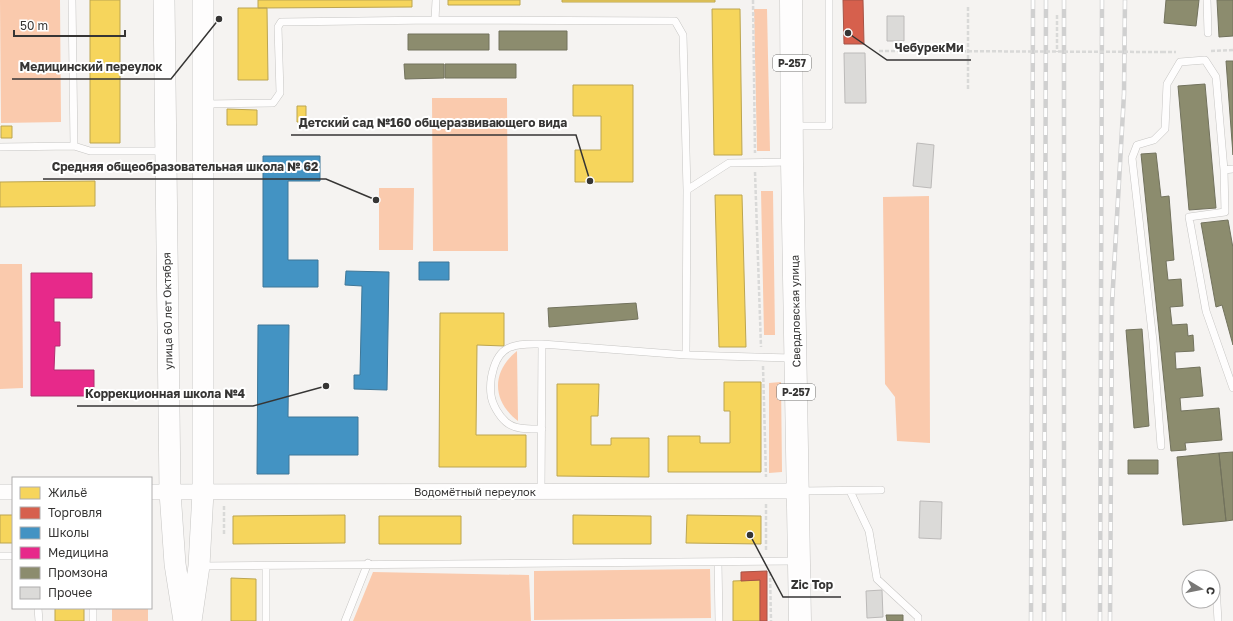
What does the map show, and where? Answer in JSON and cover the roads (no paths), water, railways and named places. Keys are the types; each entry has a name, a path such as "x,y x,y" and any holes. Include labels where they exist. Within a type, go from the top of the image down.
{"highway":[{"name":"Свердловская улица","path":"791,0 792,162 800,621"}],"main road":[{"name":"улица 60 лет Октября","path":"164,0 165,151 160,492 184,621"},
{"path":"191,621 199,566 203,492 201,236 203,0"}],"street":[{"name":"Водомётный переулок","path":"160,492 798,490"},
{"path":"0,492 12,492"}],"lane":[{"path":"72,0 74,146"},
{"path":"435,20 436,0"},
{"path":"792,126 829,126 829,0"},
{"path":"1207,0 1208,34"},
{"path":"203,104 273,103 280,93 278,27 281,22 435,20 675,21 683,35 687,190 686,355"},
{"path":"1161,446 1153,341 1132,158 1137,145 1154,140 1165,129 1167,84 1180,62 1205,60 1216,77 1224,170 1225,212 1190,217 1206,311 1233,388"},
{"path":"0,147 74,146 90,151 165,151"},
{"path":"687,190 729,163 792,162"},
{"path":"1224,170 1233,169"},
{"path":"542,429 519,428 506,423 498,412 491,396 492,375 497,357 510,347 542,344 686,355 795,358"},
{"path":"541,491 542,344"},
{"path":"798,490 850,492 881,490"},
{"path":"850,492 869,531 877,579 918,617 918,621"},
{"path":"0,556 12,556"},
{"path":"199,566 368,563 799,561"},
{"path":"718,562 719,621"},
{"path":"345,621 368,563"},
{"path":"266,566 266,621"},
{"path":"38,609 39,621"},
{"path":"93,609 93,621"},
{"path":"1217,609 1218,621"}],"railway":[{"path":"1031,621 1033,0"},
{"path":"1044,621 1046,0"},
{"path":"1064,0 1064,621"},
{"path":"1100,621 1102,0"},
{"path":"1110,621 1112,304 1124,94 1125,0"}],"place":[{"name":"Медицинский переулок","path":"219,19"},
{"name":"ЧебурекМи","path":"848,33"},
{"name":"Детский сад №160 общеразвивающего вида","path":"590,181"},
{"name":"Средняя общеобразовательная школа № 62","path":"376,200"},
{"name":"Коррекционная школа №4","path":"326,386"},
{"name":"Zic Top","path":"750,535"}]}
